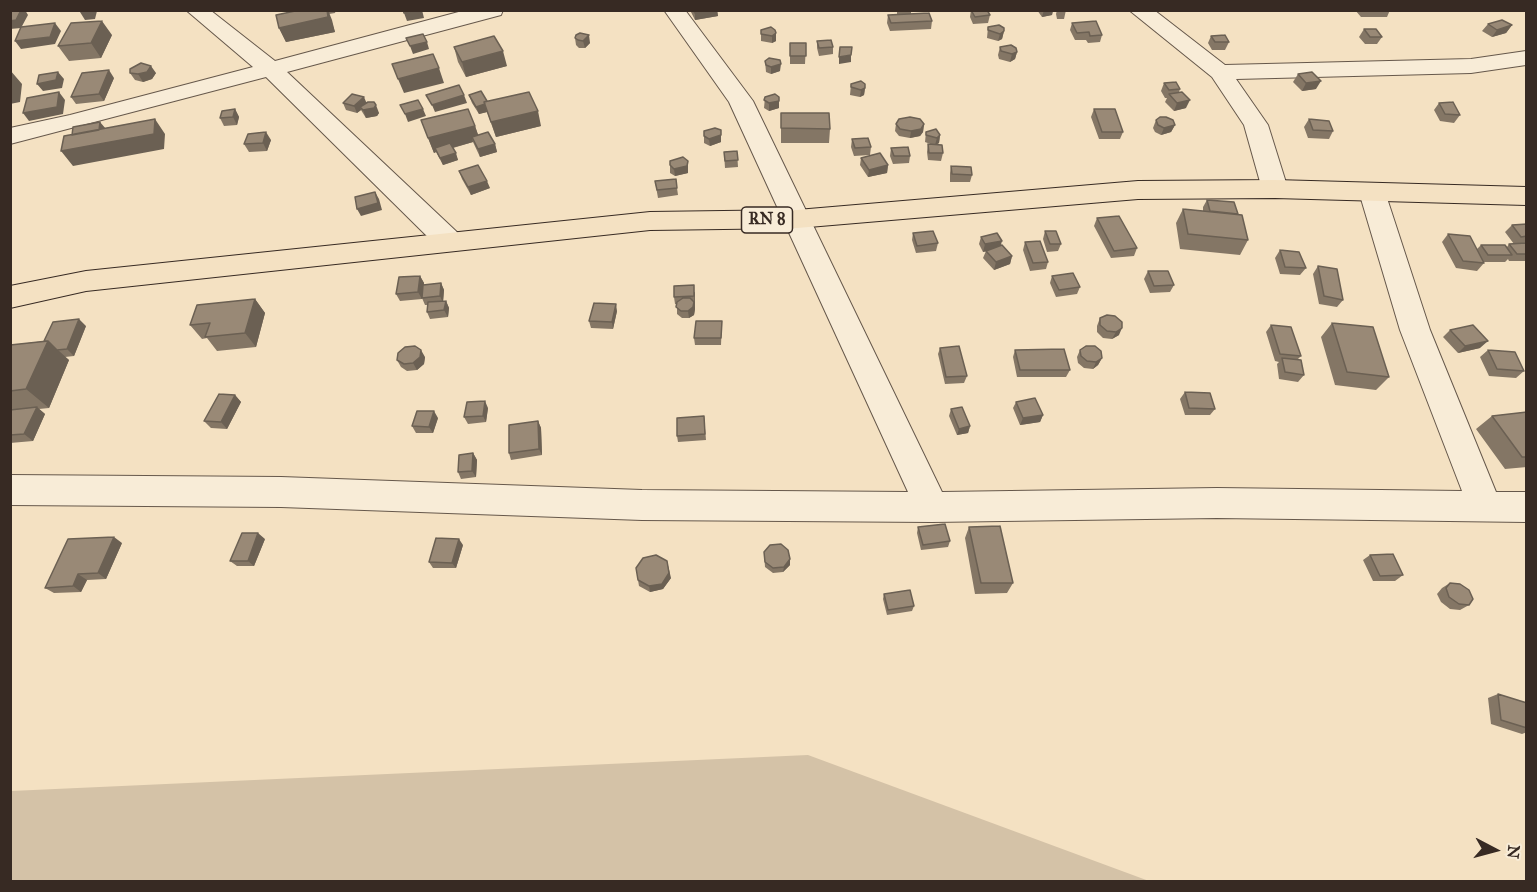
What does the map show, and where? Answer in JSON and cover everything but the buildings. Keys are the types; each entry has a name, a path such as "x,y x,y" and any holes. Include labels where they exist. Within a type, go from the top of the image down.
{"main road":[{"name":"RN 8","path":"10,297 86,281 650,221 797,219 1138,190 1275,189 1527,196"}],"street":[{"path":"196,10 272,70 449,241"},
{"path":"10,136 272,70 493,10"},
{"path":"675,10 741,102 932,507"},
{"path":"1139,10 1220,72 1256,125 1275,189"},
{"path":"381,41 394,13"},
{"path":"1220,72 1471,66 1527,58"},
{"path":"1372,192 1416,330 1485,507"},
{"path":"10,490 281,492 642,505 932,507 1217,503 1527,507"}],"shaded area":[{"path":"808,755 1149,881 11,881 11,791"}]}
